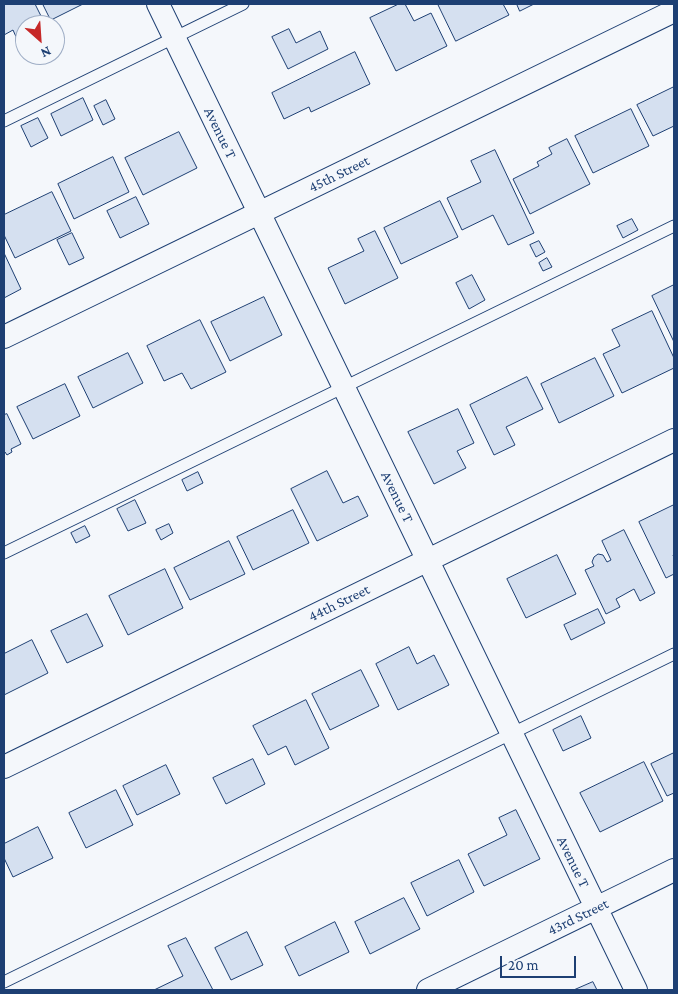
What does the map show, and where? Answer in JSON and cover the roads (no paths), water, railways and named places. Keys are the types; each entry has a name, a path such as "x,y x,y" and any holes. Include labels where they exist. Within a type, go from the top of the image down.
{"street":[{"name":"Avenue T","path":"158,4 636,990"},
{"name":"45th Street","path":"4,337 674,11"},
{"name":"44th Street","path":"4,767 674,440"},
{"name":"43rd Street","path":"428,990 674,870"}],"lane":[{"path":"4,121 243,4"},
{"path":"4,553 674,226"},
{"path":"4,982 674,654"}]}
